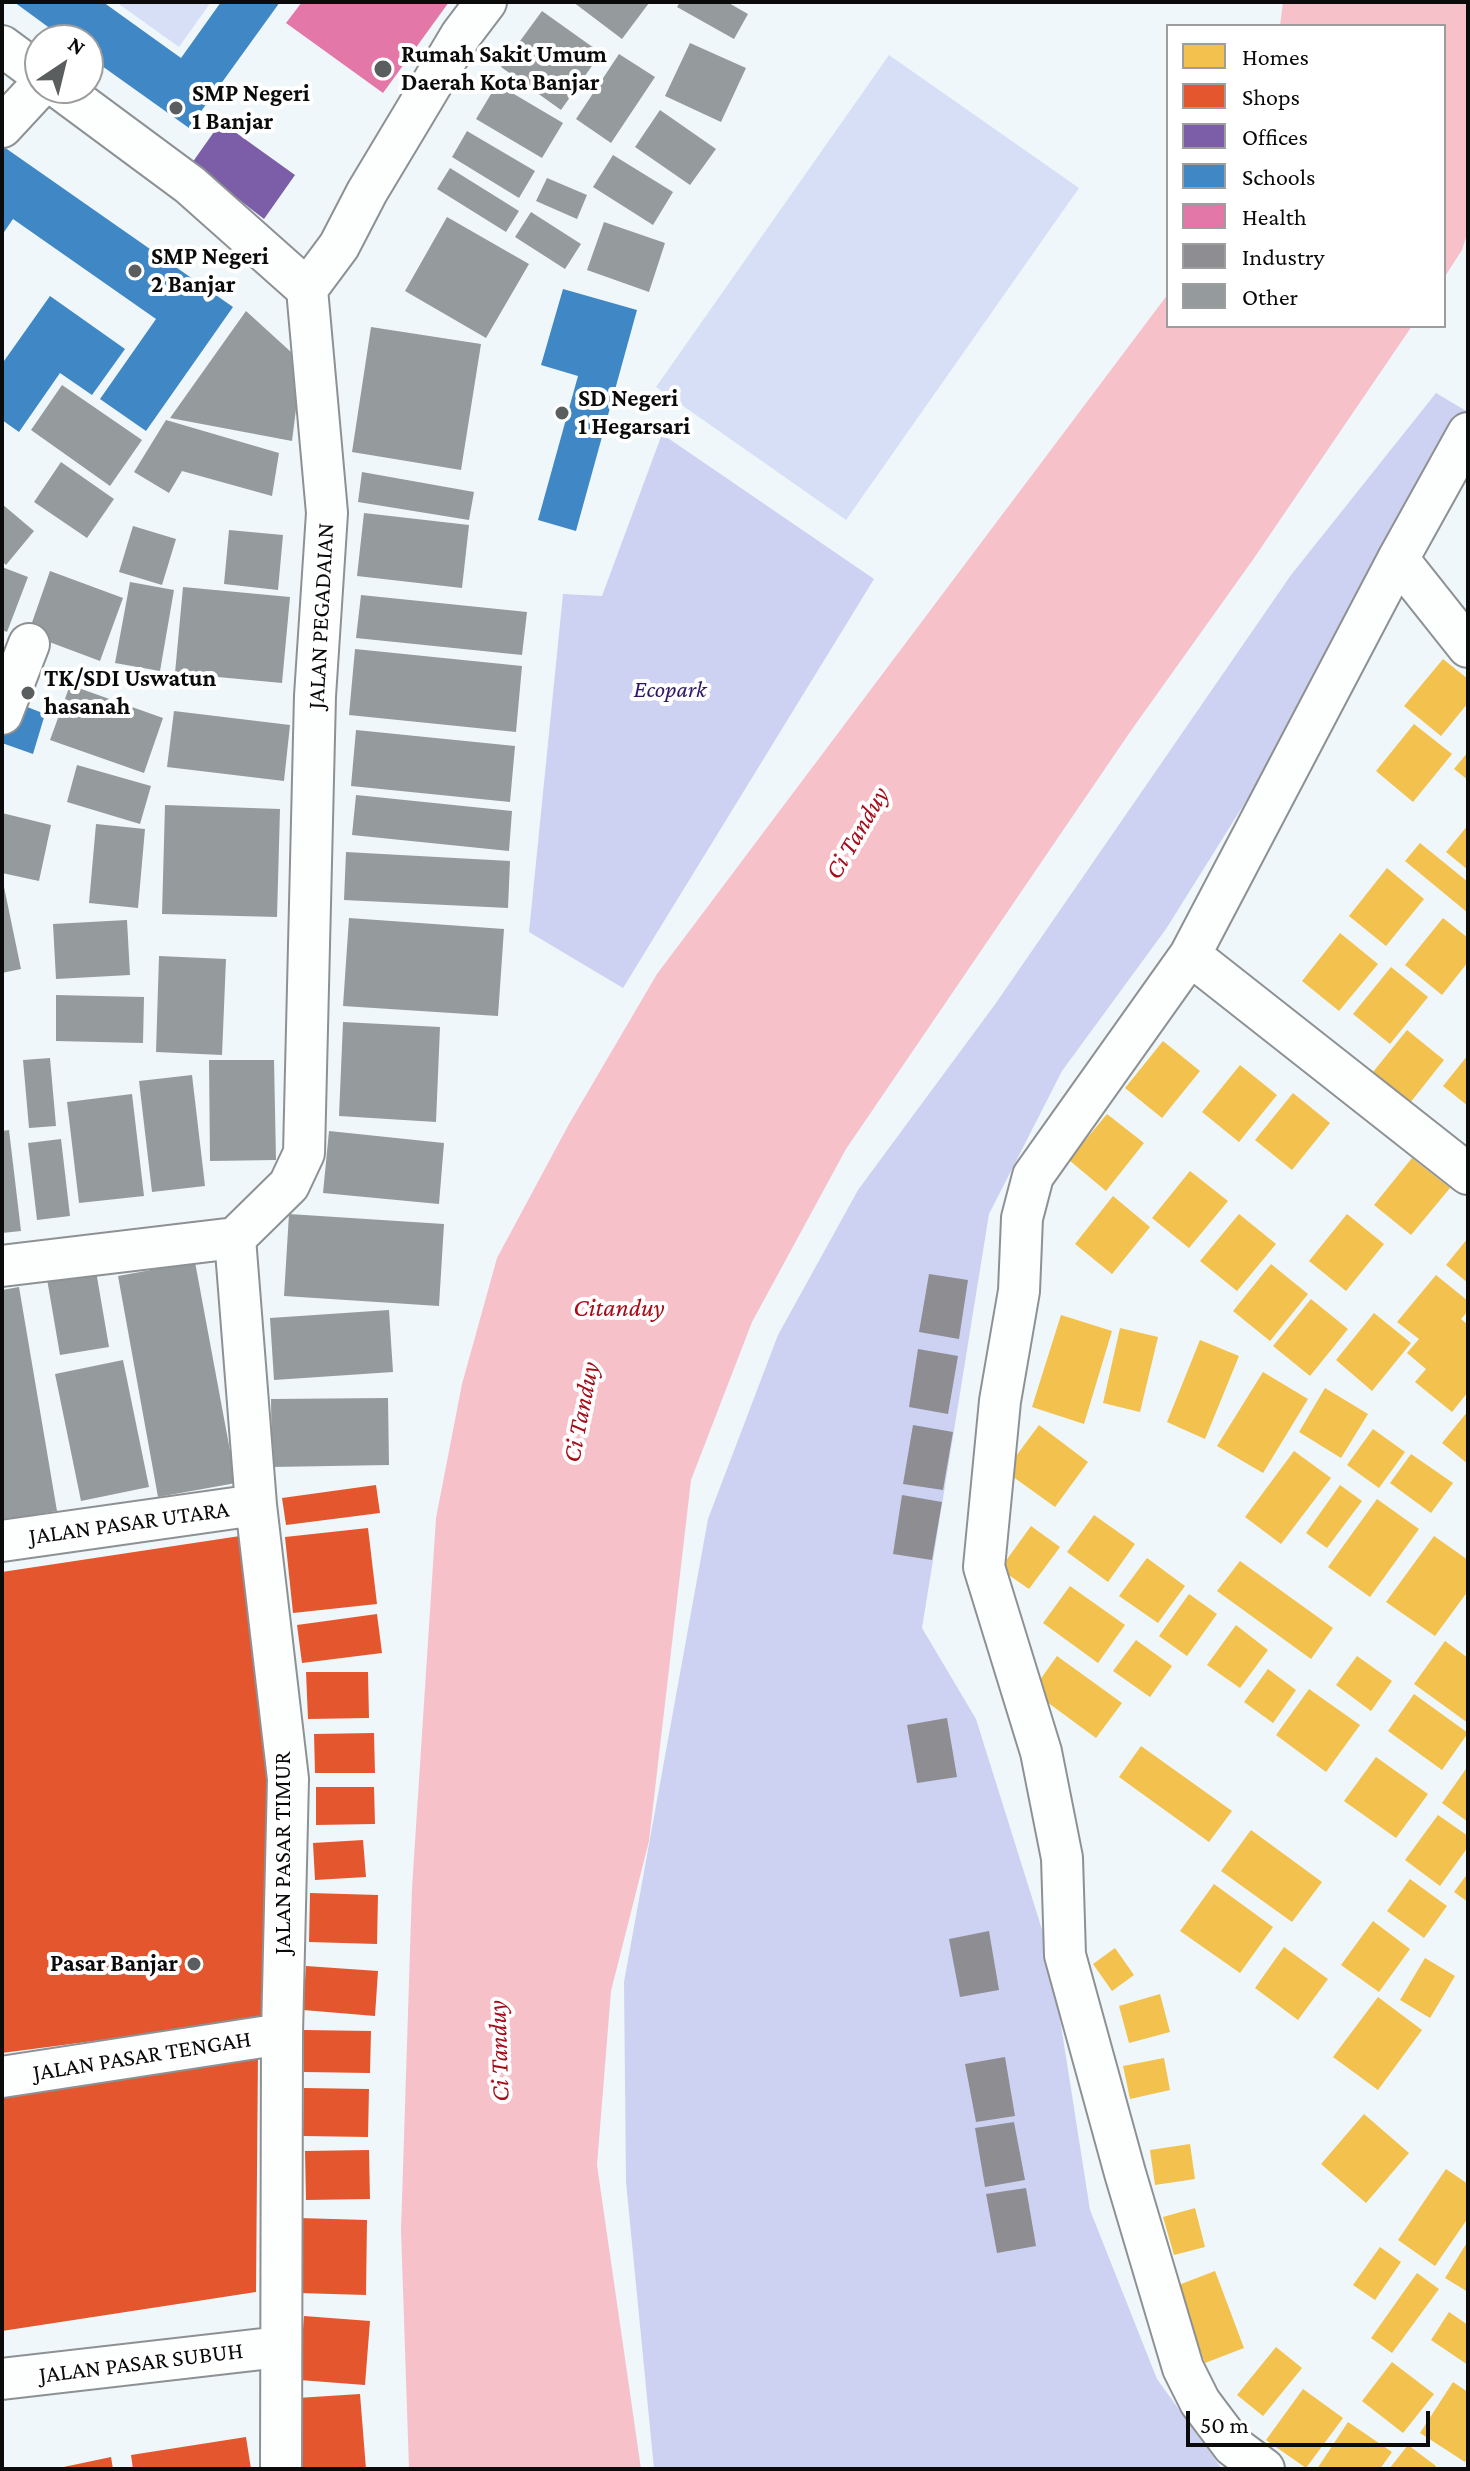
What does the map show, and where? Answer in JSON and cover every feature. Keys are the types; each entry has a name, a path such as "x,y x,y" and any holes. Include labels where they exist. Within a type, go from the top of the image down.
{"street":[{"path":"81,104 190,185 307,289 339,246 367,192 461,35 486,2"},
{"path":"2,46 24,62"},
{"path":"2,127 24,103"},
{"name":"JALAN PEGADAIAN","path":"235,1238 289,1185 304,1153 315,696 327,513 307,289"},
{"path":"1264,2469 1233,2446 1200,2402 1183,2368 1065,1955 1062,1858 1041,1752 984,1567 1000,1401 1019,1291 1022,1218 1033,1176 1190,955 1398,559 1468,433"},
{"path":"1398,559 1468,647"},
{"path":"2,714 29,644"},
{"path":"1190,955 1468,1174"},
{"path":"2,1266 235,1238"},
{"name":"JALAN PASAR TIMUR","path":"235,1238 256,1505 288,1779 282,2034 281,2469"},
{"name":"JALAN PASAR UTARA","path":"2,1541 256,1505"},
{"name":"JALAN PASAR TENGAH","path":"2,2077 282,2034"},
{"name":"JALAN PASAR SUBUH","path":"2,2379 280,2347"}],"green space":[{"path":"1436,393 1468,412 1468,421 1278,750 1166,929 1062,1071 989,1214 922,1628 976,1719 1050,1955 1090,2210 1157,2379 1222,2469 654,2469 626,2182 624,1982 708,1519 778,1335 858,1190 996,1003 1291,575"},
{"name":"Ecopark","path":"662,434 874,579 623,988 529,932 563,594 602,596"}],"shaded area":[{"path":"116,2 211,2 179,47"},
{"path":"889,55 1079,188 846,520 656,387"}],"water":[{"path":"1283,2 1468,2 1468,231 1462,250 1446,275 1446,24 1280,24"},
{"name":"Citanduy","path":"1166,297 1166,328 1411,328 846,1149 752,1322 691,1480 649,1841 611,1991 597,2165 641,2469 409,2469 401,2230 412,1888 436,1518 462,1384 497,1258 569,1124 657,974"}],"building: Homes":[{"path":"1443,659 1468,679 1468,703 1441,736 1404,706"},
{"path":"1414,724 1452,754 1413,802 1376,771"},
{"path":"1468,752 1468,780 1454,769"},
{"path":"1468,825 1468,870 1446,852"},
{"path":"1420,843 1468,882 1468,913 1405,861"},
{"path":"1387,868 1424,899 1386,946 1349,916"},
{"path":"1443,918 1468,938 1468,962 1442,995 1405,965"},
{"path":"1340,933 1378,964 1339,1011 1302,981"},
{"path":"1391,967 1428,997 1390,1044 1353,1014"},
{"path":"1407,1030 1444,1060 1406,1108 1369,1077"},
{"path":"1163,1041 1200,1071 1162,1118 1125,1088"},
{"path":"1468,1055 1468,1106 1443,1086"},
{"path":"1240,1065 1277,1095 1239,1142 1202,1112"},
{"path":"1293,1093 1330,1123 1292,1170 1255,1140"},
{"path":"1107,1114 1144,1143 1106,1191 1069,1160"},
{"path":"1412,1158 1450,1188 1411,1235 1374,1205"},
{"path":"1190,1171 1228,1201 1189,1248 1152,1218"},
{"path":"1113,1196 1150,1227 1112,1274 1075,1244"},
{"path":"1239,1214 1276,1244 1237,1291 1200,1261"},
{"path":"1347,1214 1384,1244 1346,1291 1309,1261"},
{"path":"1468,1238 1468,1283 1446,1265"},
{"path":"1271,1264 1308,1294 1270,1341 1233,1311"},
{"path":"1436,1275 1468,1301 1468,1311 1461,1319 1468,1325 1468,1392 1452,1412 1415,1382 1426,1369 1407,1353 1419,1339 1397,1322"},
{"path":"1311,1299 1348,1329 1310,1376 1273,1346"},
{"path":"1374,1313 1411,1343 1372,1391 1336,1360"},
{"path":"1061,1315 1112,1331 1084,1424 1032,1407"},
{"path":"1120,1328 1158,1337 1140,1412 1103,1403"},
{"path":"1200,1340 1239,1356 1205,1439 1167,1422"},
{"path":"1263,1372 1308,1399 1263,1473 1217,1446"},
{"path":"1325,1388 1368,1414 1341,1458 1299,1432"},
{"path":"1468,1411 1468,1464 1442,1443"},
{"path":"1039,1425 1088,1462 1055,1507 1005,1471"},
{"path":"1373,1429 1405,1452 1379,1488 1347,1465"},
{"path":"1294,1451 1331,1478 1281,1544 1245,1517"},
{"path":"1411,1454 1453,1483 1431,1513 1390,1483"},
{"path":"1340,1485 1362,1501 1327,1548 1306,1533"},
{"path":"1377,1499 1419,1529 1370,1597 1328,1567"},
{"path":"1094,1515 1135,1544 1108,1582 1067,1552"},
{"path":"1031,1526 1060,1547 1029,1589 1000,1569"},
{"path":"1434,1536 1468,1560 1468,1591 1435,1636 1386,1602"},
{"path":"1147,1558 1185,1586 1158,1623 1119,1596"},
{"path":"1240,1561 1333,1628 1311,1659 1217,1591"},
{"path":"1070,1586 1125,1625 1098,1663 1043,1623"},
{"path":"1189,1594 1217,1614 1187,1656 1159,1636"},
{"path":"1236,1625 1268,1650 1240,1688 1207,1665"},
{"path":"1136,1640 1172,1666 1150,1697 1113,1671"},
{"path":"1445,1641 1468,1658 1468,1723 1414,1684"},
{"path":"1057,1656 1122,1703 1096,1738 1032,1691"},
{"path":"1357,1656 1392,1681 1371,1711 1336,1685"},
{"path":"1268,1669 1296,1690 1273,1723 1244,1702"},
{"path":"1309,1689 1360,1725 1326,1772 1276,1735"},
{"path":"1414,1694 1468,1733 1442,1770 1388,1731"},
{"path":"1141,1746 1232,1811 1209,1842 1119,1777"},
{"path":"1376,1757 1428,1794 1396,1838 1344,1801"},
{"path":"1468,1766 1468,1822 1442,1803"},
{"path":"1438,1815 1468,1836 1468,1847 1440,1886 1405,1860"},
{"path":"1251,1830 1322,1882 1292,1922 1221,1871"},
{"path":"1468,1873 1468,1902 1454,1892"},
{"path":"1410,1879 1447,1906 1424,1938 1387,1911"},
{"path":"1214,1884 1273,1927 1240,1973 1180,1931"},
{"path":"1373,1921 1410,1949 1379,1992 1341,1965"},
{"path":"1284,1947 1328,1979 1298,2020 1255,1988"},
{"path":"1115,1948 1134,1975 1112,1991 1093,1964"},
{"path":"1425,1958 1455,1976 1430,2018 1400,2000"},
{"path":"1160,1994 1170,2032 1129,2043 1119,2006"},
{"path":"1378,1997 1422,2030 1378,2090 1333,2057"},
{"path":"1164,2058 1170,2090 1130,2099 1123,2066"},
{"path":"1364,2114 1409,2153 1366,2203 1321,2164"},
{"path":"1190,2144 1195,2179 1155,2185 1150,2150"},
{"path":"1446,2169 1468,2184 1468,2218 1435,2266 1398,2240"},
{"path":"1195,2208 1205,2247 1174,2255 1163,2217"},
{"path":"1468,2241 1468,2292 1445,2278"},
{"path":"1380,2247 1401,2262 1375,2300 1353,2285"},
{"path":"1215,2271 1244,2348 1205,2363 1176,2286"},
{"path":"1417,2273 1439,2289 1392,2353 1371,2338"},
{"path":"1449,2312 1468,2325 1468,2365 1431,2340"},
{"path":"1276,2347 1302,2368 1263,2416 1237,2395"},
{"path":"1392,2362 1434,2394 1403,2433 1362,2401"},
{"path":"1453,2382 1468,2392 1468,2457 1465,2462 1420,2433"},
{"path":"1303,2389 1343,2418 1306,2468 1266,2440"},
{"path":"1348,2422 1392,2452 1380,2469 1317,2469"},
{"path":"1408,2445 1436,2466 1434,2469 1389,2469"}],"building: Shops":[{"path":"376,1485 380,1513 286,1525 282,1498"},
{"path":"368,1528 377,1604 293,1613 285,1537"},
{"path":"240,1536 270,1780 269,2018 2,2053 2,1572"},
{"path":"377,1614 382,1653 302,1663 297,1625"},
{"path":"306,1672 368,1672 369,1718 308,1719"},
{"path":"374,1733 375,1773 315,1773 314,1734"},
{"path":"316,1787 374,1787 375,1824 316,1825"},
{"path":"363,1840 366,1877 315,1880 313,1843"},
{"path":"310,1893 378,1895 377,1944 309,1942"},
{"path":"306,1966 378,1971 375,2016 303,2010"},
{"path":"304,2030 371,2031 370,2073 304,2072"},
{"path":"258,2052 256,2292 2,2331 2,2090"},
{"path":"304,2088 369,2089 368,2137 303,2136"},
{"path":"369,2150 370,2199 306,2200 305,2151"},
{"path":"299,2218 367,2220 366,2295 298,2293"},
{"path":"304,2316 370,2321 365,2385 299,2380"},
{"path":"360,2394 366,2469 302,2469 297,2398"},
{"path":"246,2437 251,2469 133,2469 131,2455"},
{"path":"111,2457 113,2469 59,2469 59,2468"}],"building: Offices":[{"path":"221,122 295,175 264,219 192,163"}],"building: Schools":[{"path":"14,2 103,2 181,58 221,2 280,2 189,128 104,67 104,24 44,24"},
{"name":"SMP Negeri 2 Banjar","path":"4,147 233,307 146,431 100,399 156,319 13,219 2,235"},
{"path":"563,289 637,310 576,531 538,520 578,376 541,365"},
{"name":"SMP Negeri 2 Banjar","path":"50,296 125,349 92,395 60,373 19,432 2,420 2,359 4,361"},
{"path":"2,697 45,714 33,754 2,743"}],"building: Health":[{"name":"Rumah Sakit Umum Daerah Kota Banjar","path":"302,2 449,2 383,93 286,23"}],"building: Industry":[{"path":"929,1274 968,1280 959,1339 919,1332"},
{"path":"918,1349 958,1356 948,1414 909,1407"},
{"path":"913,1425 953,1432 943,1490 903,1484"},
{"path":"902,1495 942,1502 932,1560 893,1554"},
{"path":"947,1718 957,1777 917,1783 907,1725"},
{"path":"989,1931 999,1990 960,1997 949,1939"},
{"path":"1005,2057 1015,2116 976,2122 965,2064"},
{"path":"1014,2122 1025,2180 985,2187 975,2128"},
{"path":"1026,2188 1036,2246 997,2253 986,2194"}],"building: Other":[{"path":"573,2 647,2 649,3 622,39"},
{"path":"680,2 727,2 748,14 734,39 677,7"},
{"path":"542,11 601,53 561,110 501,67"},
{"path":"690,43 746,68 721,122 665,96"},
{"path":"619,54 655,77 611,143 576,119"},
{"path":"497,84 563,123 542,158 476,119"},
{"path":"660,110 716,149 690,185 635,147"},
{"path":"467,131 535,171 519,198 452,157"},
{"path":"613,155 673,192 653,225 593,187"},
{"path":"450,168 519,211 506,232 437,189"},
{"path":"547,178 587,195 577,219 536,201"},
{"path":"531,212 581,244 565,269 515,237"},
{"path":"447,217 529,264 486,338 405,291"},
{"path":"604,222 665,243 649,292 587,270"},
{"path":"246,311 302,362 292,441 170,418"},
{"path":"371,327 481,344 461,470 352,452"},
{"path":"62,385 142,440 110,486 31,430"},
{"path":"166,420 279,453 272,496 182,471 169,493 134,472"},
{"path":"61,462 114,499 87,538 34,502"},
{"path":"362,472 474,492 469,520 358,502"},
{"path":"2,504 34,531 6,565 2,561"},
{"path":"364,513 469,525 462,588 357,576"},
{"path":"133,526 176,539 162,585 119,572"},
{"path":"229,530 283,535 278,590 224,584"},
{"path":"2,567 28,577 7,632 2,630"},
{"path":"50,571 123,598 100,661 28,634"},
{"path":"130,582 174,590 160,671 115,663"},
{"path":"183,587 290,597 282,683 175,673"},
{"path":"361,595 527,612 522,655 356,638"},
{"path":"355,649 522,666 516,732 349,715"},
{"path":"70,685 163,718 144,773 50,740"},
{"path":"174,711 290,725 284,781 167,767"},
{"path":"356,730 515,746 510,802 351,786"},
{"path":"77,765 151,786 140,824 67,802"},
{"path":"356,795 512,811 509,851 352,835"},
{"path":"165,805 280,809 277,917 162,914"},
{"path":"2,813 51,825 39,881 2,873"},
{"path":"96,824 145,829 138,908 89,903"},
{"path":"346,852 510,861 508,908 344,900"},
{"path":"2,883 21,969 2,973"},
{"path":"349,918 504,929 498,1016 343,1006"},
{"path":"127,920 130,975 56,979 53,924"},
{"path":"159,956 226,959 222,1055 156,1052"},
{"path":"56,995 144,997 143,1043 56,1041"},
{"path":"343,1022 440,1027 436,1122 339,1116"},
{"path":"50,1058 56,1126 29,1128 23,1060"},
{"path":"209,1060 274,1060 276,1160 210,1161"},
{"path":"192,1075 205,1186 152,1192 139,1081"},
{"path":"132,1094 144,1196 79,1203 67,1102"},
{"path":"9,1130 21,1231 2,1233 2,1131"},
{"path":"329,1131 444,1143 439,1204 323,1193"},
{"path":"61,1139 70,1216 37,1220 28,1143"},
{"path":"289,1214 444,1224 439,1306 284,1296"},
{"path":"195,1262 236,1483 158,1497 118,1276"},
{"path":"96,1271 109,1347 60,1355 47,1279"},
{"path":"19,1287 57,1511 2,1520 2,1290"},
{"path":"389,1310 393,1372 274,1380 270,1318"},
{"path":"123,1360 149,1487 81,1501 55,1374"},
{"path":"388,1398 389,1465 272,1467 271,1399"}],"place":[{"name":"Rumah Sakit Umum Daerah Kota Banjar","path":"383,69"},
{"name":"SMP Negeri 1 Banjar","path":"176,108"},
{"name":"SMP Negeri 2 Banjar","path":"135,271"},
{"name":"SD Negeri 1 Hegarsari","path":"562,413"},
{"name":"TK/SDI Uswatun hasanah","path":"28,693"},
{"name":"Pasar Banjar","path":"194,1964"}],"water label":[{"name":"Ci Tanduy","path":"857,833"},
{"name":"Ci Tanduy","path":"581,1412"},
{"name":"Ci Tanduy","path":"499,2051"}]}
